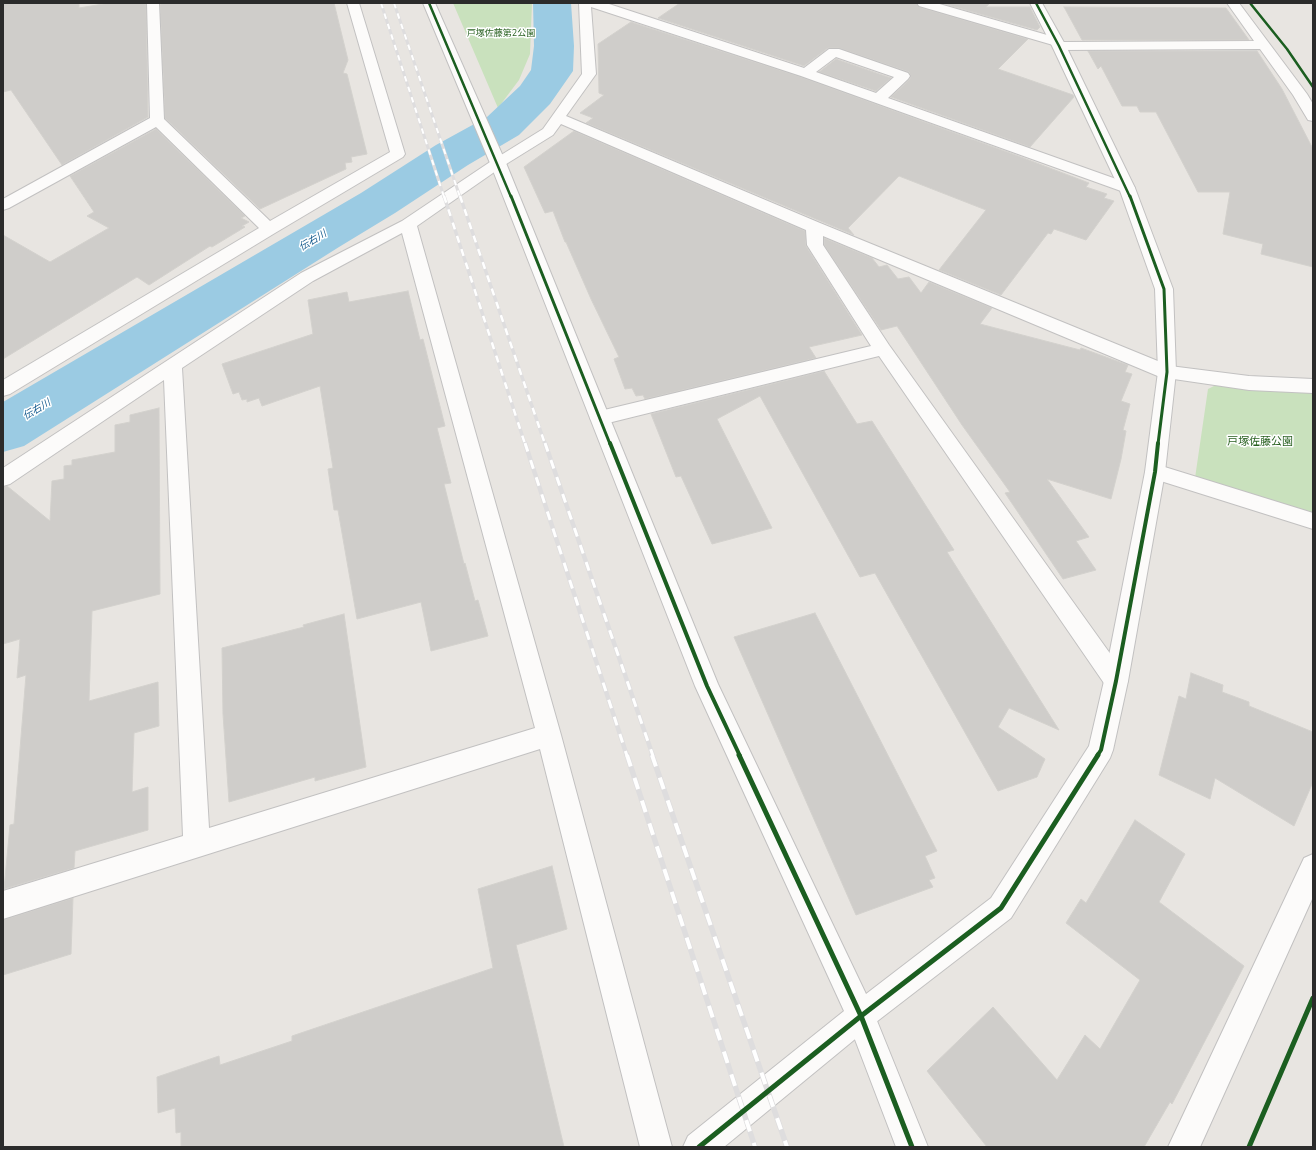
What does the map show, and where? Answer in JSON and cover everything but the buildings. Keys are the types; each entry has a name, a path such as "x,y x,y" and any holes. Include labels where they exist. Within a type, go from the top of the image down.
{"street":[{"path":"153,3 157,120 269,229"},
{"path":"3,389 269,229 398,154 353,3"},
{"path":"430,3 496,158 707,686 862,1016 912,1147"},
{"path":"3,478 307,277 408,224 496,158 548,132 589,74 585,3"},
{"path":"593,3 806,73 1127,188"},
{"path":"923,3 1058,44 1264,44"},
{"path":"699,1147 862,1016 1001,908 1101,750 1116,681 1155,472 1167,372 1164,289 1127,188 1058,44 1036,3"},
{"path":"1233,3 1300,94 1313,117"},
{"path":"806,73 834,52 903,76 878,99"},
{"path":"558,118 814,227 1167,372 1249,383 1313,386"},
{"path":"3,205 157,120"},
{"path":"408,224 549,735 656,1147"},
{"path":"814,227 815,246 883,349 1116,681"},
{"path":"600,418 883,349"},
{"path":"173,366 197,846"},
{"path":"1155,472 1313,521"},
{"path":"3,905 197,846 549,735"},
{"path":"1184,1147 1313,867"}],"green space":[{"name":"戸塚佐藤第2公園","path":"453,3 532,3 530,54 519,80 498,108"},
{"name":"戸塚佐藤公園","path":"1216,385 1313,392 1313,514 1195,478 1208,389"}],"waterway":[{"name":"伝右川","path":"3,430 321,236 378,203 452,155 503,126 535,95 552,71 554,46 552,3"}],"railway":[{"path":"381,3 444,197"},
{"path":"394,3 460,197"},
{"path":"444,196 525,444"},
{"path":"460,196 545,444"},
{"path":"525,443 627,756"},
{"path":"545,443 653,756"},
{"path":"627,755 755,1147"},
{"path":"652,755 787,1147"}],"cycle path":[{"path":"429,3 498,163 707,686 861,1016 912,1147"},
{"path":"699,1147 861,1016 1001,908 1101,750 1116,681 1155,472 1167,372 1164,289 1127,188 1059,46 1036,3"},
{"path":"1250,3 1287,49 1313,87"},
{"path":"1249,1147 1313,998"}]}
